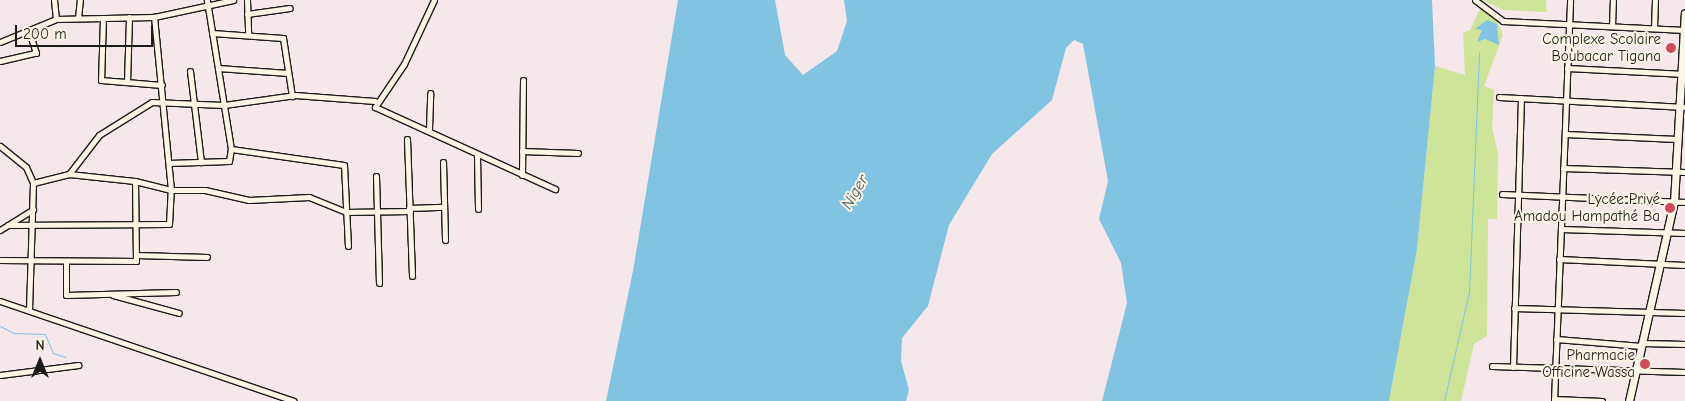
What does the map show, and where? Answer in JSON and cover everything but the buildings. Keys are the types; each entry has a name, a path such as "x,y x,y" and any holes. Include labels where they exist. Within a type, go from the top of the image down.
{"main road":[{"path":"1629,401 1669,232 1674,202 1677,171 1677,139 1682,107 1685,13"}],"street":[{"path":"54,0 56,19"},
{"path":"78,18 80,0"},
{"path":"0,42 56,19 154,17 207,3 233,0"},
{"path":"247,0 248,35"},
{"path":"434,0 404,64 375,101 375,107 429,128 477,156 556,189"},
{"path":"1475,0 1503,21 1683,30"},
{"path":"1570,0 1554,400 1602,401"},
{"path":"1612,26 1613,0"},
{"path":"1654,28 1655,0"},
{"path":"169,163 229,161 231,149 207,3"},
{"path":"247,14 290,8"},
{"path":"8,225 169,224 171,190 164,101 154,17"},
{"path":"103,18 101,80 162,85"},
{"path":"127,82 129,18"},
{"path":"0,62 36,53 28,29"},
{"path":"212,33 283,38 292,96"},
{"path":"218,68 288,73"},
{"path":"1567,68 1682,74"},
{"path":"190,71 201,162"},
{"path":"522,175 523,80"},
{"path":"429,128 430,93"},
{"path":"69,174 99,135 129,113 164,101 224,105 292,96 375,101"},
{"path":"1499,97 1682,107"},
{"path":"1512,367 1521,98"},
{"path":"1564,134 1677,139"},
{"path":"407,139 412,276"},
{"path":"0,146 26,167 33,183 29,310"},
{"path":"231,149 344,165 348,246"},
{"path":"522,152 578,153"},
{"path":"477,156 478,209"},
{"path":"443,162 445,240"},
{"path":"1563,168 1685,172"},
{"path":"33,183 69,174 136,181 171,190 205,190 249,200 309,197 346,212 377,212 444,207"},
{"path":"376,176 379,284"},
{"path":"0,260 136,262 136,181"},
{"path":"1502,194 1685,202"},
{"path":"0,230 33,209"},
{"path":"1561,229 1685,233"},
{"path":"136,255 207,256"},
{"path":"1560,259 1685,265"},
{"path":"66,261 66,295 176,292"},
{"path":"110,294 179,313"},
{"path":"0,301 293,401"},
{"path":"1514,308 1685,314"},
{"path":"1556,339 1642,344 1685,344"},
{"path":"0,375 78,365"},
{"path":"1492,366 1685,372"}],"green space":[{"path":"1482,0 1546,0 1547,12 1503,10"},
{"path":"1480,9 1496,18 1503,35 1484,86 1494,90 1492,127 1498,153 1497,219 1488,219 1487,336 1474,344 1461,401 1389,401 1417,249 1435,66 1465,75 1463,33 1470,30"}],"water":[{"name":"Niger","path":"678,0 775,0 785,55 803,75 837,51 847,21 844,0 1432,0 1435,66 1417,249 1389,401 1102,401 1127,303 1121,263 1099,219 1108,181 1083,44 1074,40 1066,48 1052,100 992,154 949,225 928,306 902,338 901,361 909,390 906,401 606,401 633,271"},
{"path":"1487,20 1497,24 1499,45 1485,39 1477,42 1482,30 1475,29"}],"waterway":[{"path":"1444,401 1469,292 1479,52"},
{"path":"0,326 14,333 45,334 53,353 65,357"}],"place":[{"name":"Complexe Scolaire Boubacar Tigana","path":"1671,48"},
{"name":"Lycée Privé Amadou Hampathé Ba","path":"1670,208"},
{"name":"Pharmacie Officine Wassa","path":"1645,364"}]}
